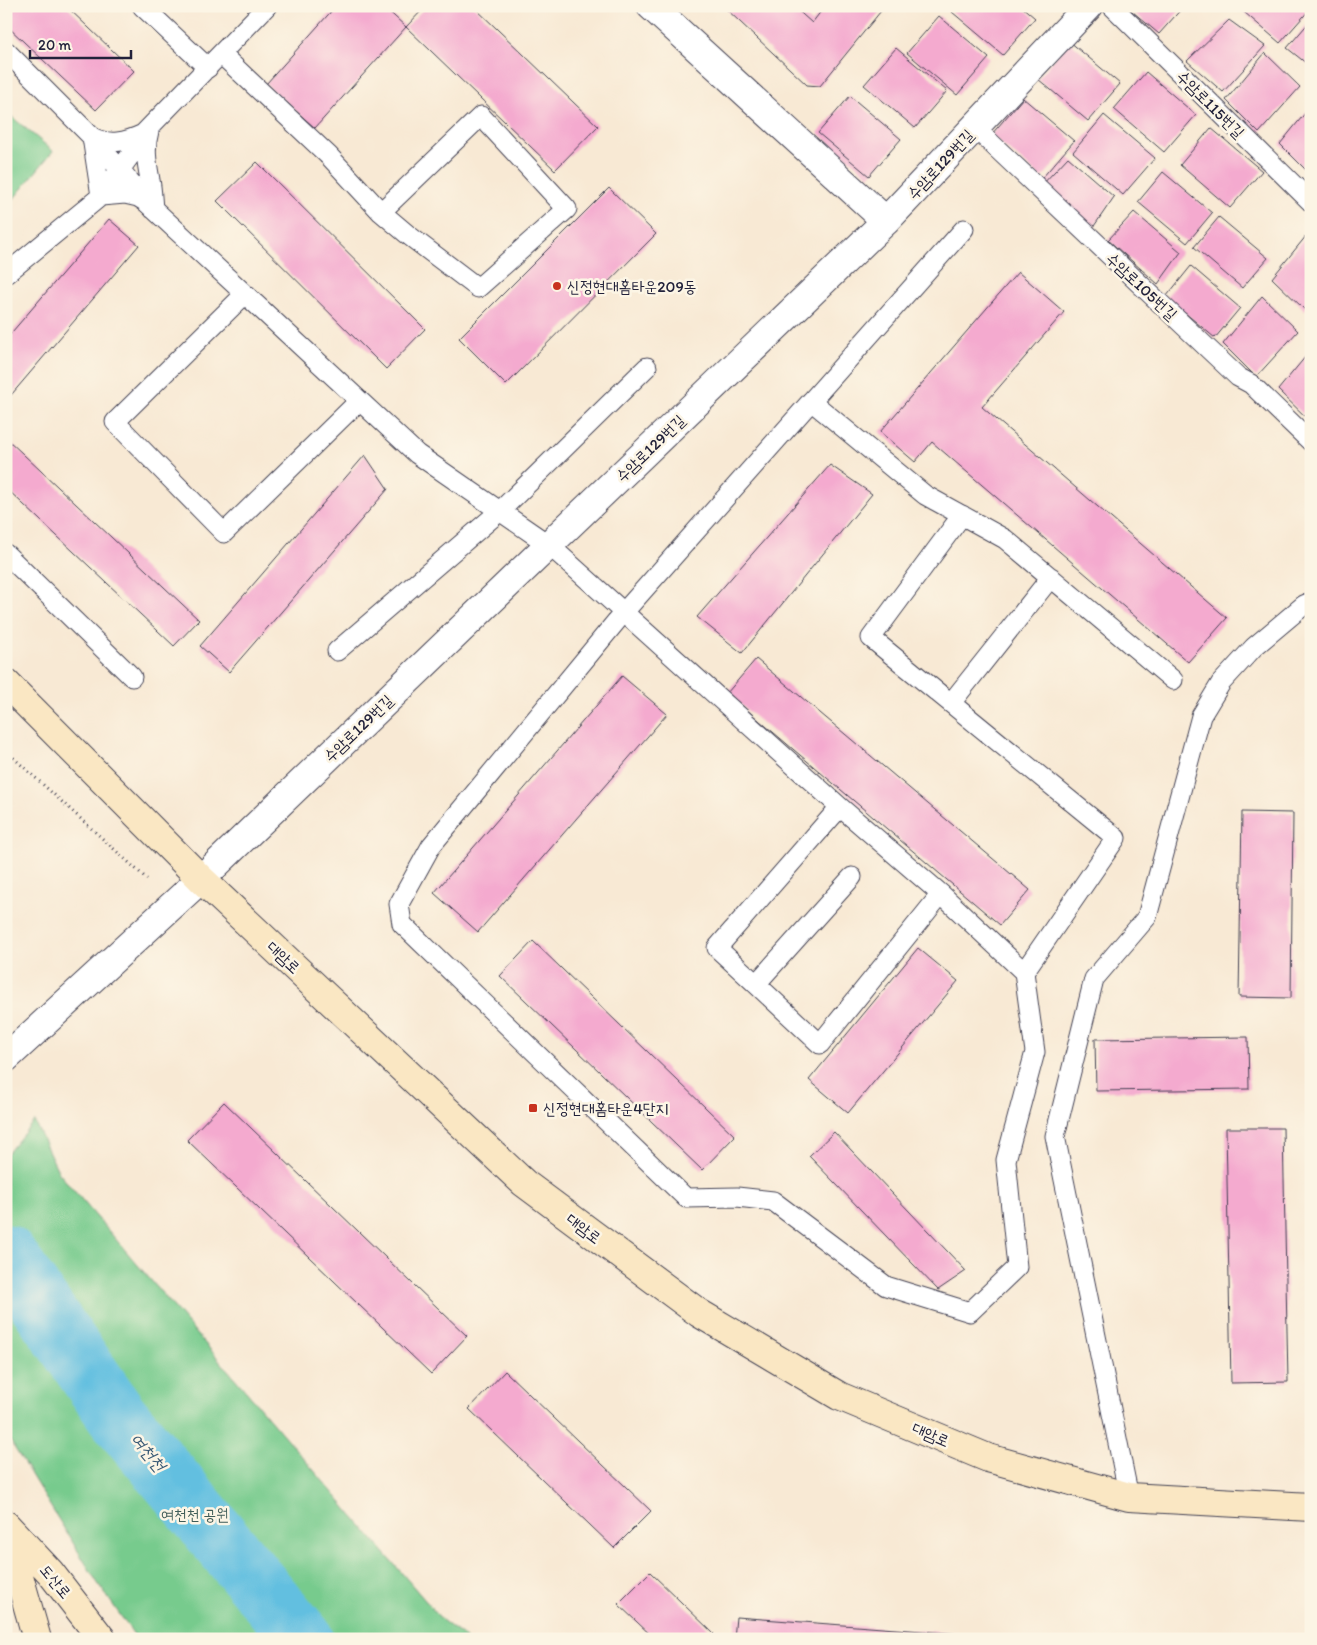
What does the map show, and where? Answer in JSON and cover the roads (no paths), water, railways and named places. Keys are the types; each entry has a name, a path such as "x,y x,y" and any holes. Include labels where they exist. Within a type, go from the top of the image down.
{"street":[{"path":"650,6 886,221"},
{"name":"수암로129번길","path":"16,1049 202,879 886,221 1089,6"},
{"name":"대암로","path":"6,683 202,879 524,1183 699,1313 839,1396 988,1458 1129,1497 1311,1507"},
{"name":"도산로","path":"6,1525 50,1572 90,1632"},
{"path":"6,1530 37,1639"}],"lane":[{"path":"142,6 208,68"},
{"path":"92,137 100,141 122,142 143,134 266,6"},
{"name":"수암로115번길","path":"1112,6 1311,202"},
{"path":"6,51 92,137 154,209"},
{"path":"221,54 329,156 381,212 478,288 567,209 481,116 381,212"},
{"name":"수암로105번길","path":"974,127 1238,377 1251,384 1311,442"},
{"path":"6,274 100,196 150,128"},
{"path":"150,128 146,144 154,209"},
{"path":"92,137 100,196"},
{"path":"100,196 131,194 154,209 417,454 549,545 624,612 840,807 941,894 1024,972 1035,1052 1006,1160 1017,1268 970,1312 886,1286 773,1202 736,1196 686,1198 402,924 399,904 431,846 624,612 964,230"},
{"path":"245,294 115,422 224,533 359,401"},
{"path":"337,651 500,511 647,367"},
{"path":"811,401 925,495 1005,538 1173,680"},
{"path":"962,515 871,638 1116,838 1024,972"},
{"path":"6,554 132,677"},
{"path":"951,703 1051,577"},
{"path":"1129,1497 1055,1136 1094,979 1147,917 1201,716 1221,683 1254,647 1304,605 1311,602"},
{"path":"840,807 717,948 820,1044 941,894"},
{"path":"756,984 852,877"}],"waterway":[{"name":"여천천","path":"6,1255 117,1415 303,1639"}],"place":[{"name":"신정현대홈타운209동","path":"557,286"},
{"name":"신정현대홈타운4단지","path":"533,1108"}],"park label":[{"name":"여천천 공원","path":"195,1514"}]}
